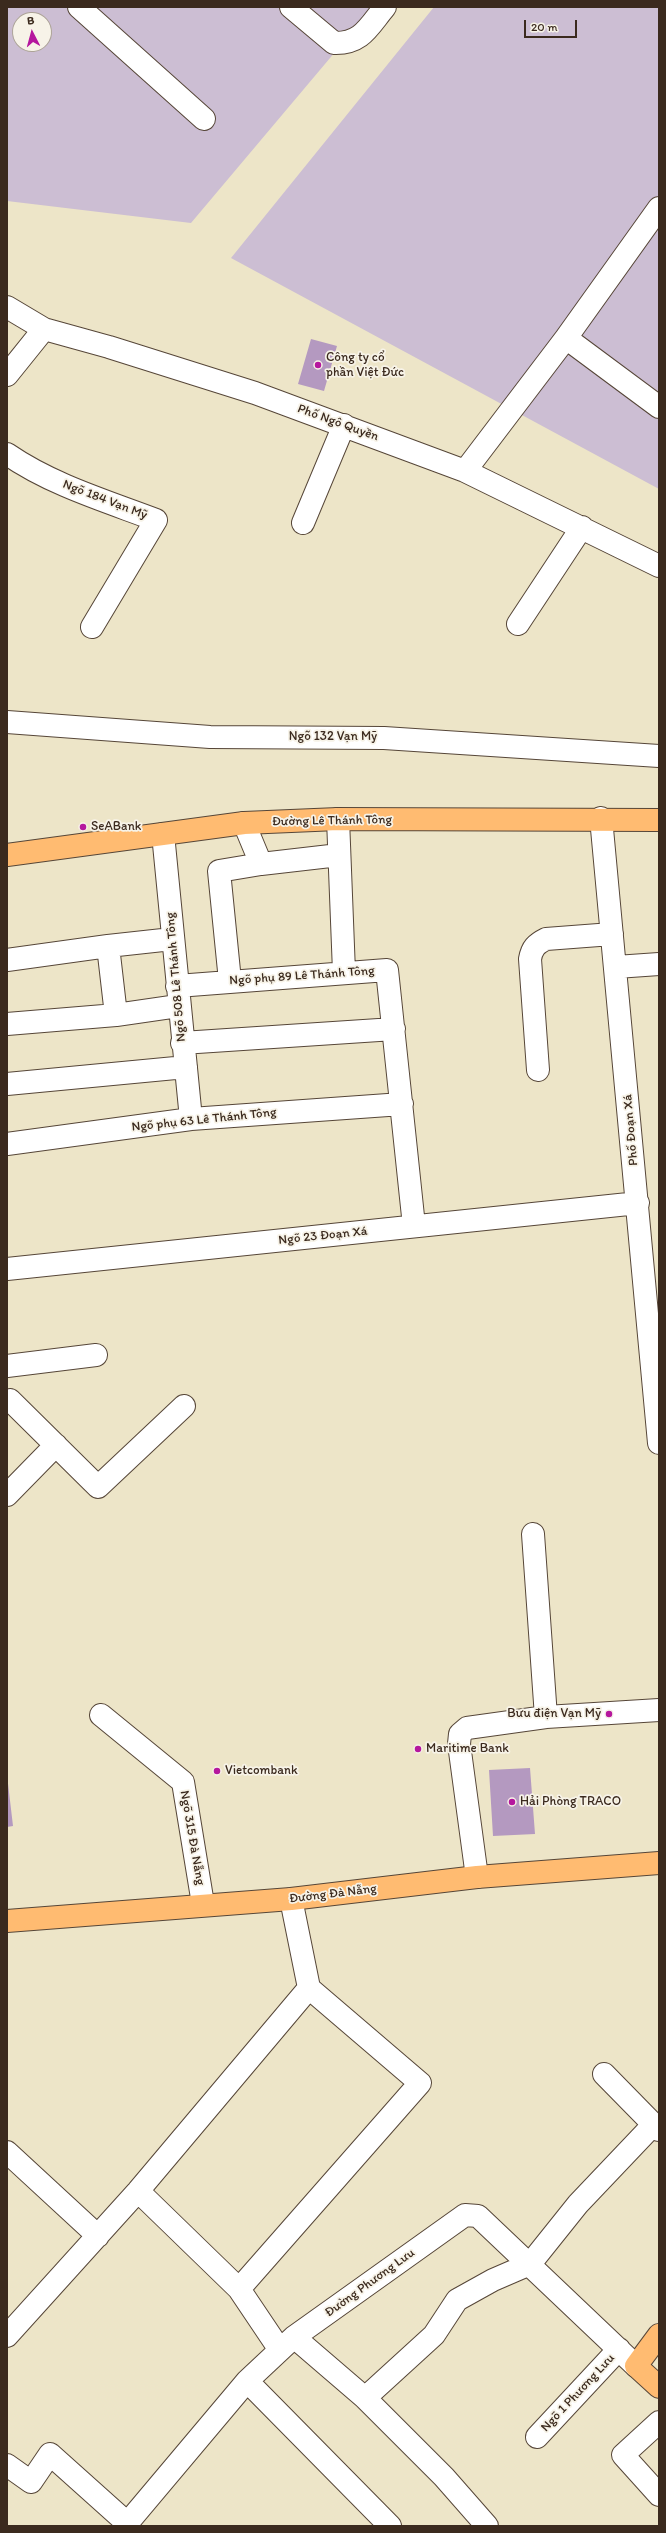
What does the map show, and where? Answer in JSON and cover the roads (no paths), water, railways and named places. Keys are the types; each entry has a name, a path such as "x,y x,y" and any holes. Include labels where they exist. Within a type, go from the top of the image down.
{"main road":[{"name":"Đường Lê Thánh Tông","path":"7,855 244,823 338,819 601,818 659,820"},
{"name":"Đường Đà Nẵng","path":"7,1921 203,1904 291,1899 477,1877 659,1863"},
{"path":"659,2335 636,2366 659,2387"}],"street":[{"path":"78,7 204,120"},
{"path":"291,7 334,43 343,44 358,40 385,7"},
{"path":"465,471 566,338 659,208"},
{"name":"Phố Ngô Quyền","path":"7,307 44,329 109,347 255,393 465,471 659,566"},
{"path":"7,375 44,329"},
{"path":"566,338 659,407"},
{"path":"303,523 344,425"},
{"name":"Ngõ 184 Vạn Mỹ","path":"7,454 28,468 73,488 156,520 92,628"},
{"path":"518,624 582,527"},
{"name":"Ngõ 132 Vạn Mỹ","path":"7,722 210,737 384,738 659,756"},
{"name":"Phố Đoạn Xá","path":"601,818 657,1400 659,1443"},
{"path":"338,819 344,972"},
{"path":"244,823 261,864"},
{"name":"Ngõ 508 Lê Thánh Tông","path":"163,834 177,996 191,1119"},
{"path":"230,981 219,871 261,864 339,855"},
{"path":"538,1070 530,959 532,950 537,943 546,939 612,934"},
{"path":"7,960 172,939"},
{"path":"108,946 116,1015"},
{"path":"616,967 659,964"},
{"name":"Ngõ phụ 89 Lê Thánh Tông","path":"7,1024 116,1015 230,981 387,970 414,1226"},
{"path":"182,1043 394,1030"},
{"path":"7,1084 186,1067"},
{"name":"Ngõ phụ 63 Lê Thánh Tông","path":"7,1144 191,1119 402,1104"},
{"name":"Ngõ 23 Đoạn Xá","path":"7,1269 638,1203"},
{"path":"7,1366 96,1355"},
{"path":"7,1401 10,1400 98,1487 184,1406"},
{"path":"7,1495 56,1445"},
{"path":"533,1534 546,1716"},
{"path":"477,1877 459,1744 460,1734 467,1728 546,1716 659,1710"},
{"name":"Ngõ 315 Đà Nẵng","path":"101,1715 183,1782 203,1904"},
{"path":"239,2289 420,2083 309,1988 291,1899"},
{"path":"7,2336 138,2191 309,1988"},
{"path":"365,2398 434,2335 457,2300 494,2280 530,2264 578,2204 657,2127 604,2074"},
{"path":"7,2152 98,2236"},
{"path":"138,2191 239,2289 287,2344 365,2398 444,2477 487,2526"},
{"name":"Đường Phương Lưu","path":"126,2525 247,2381 287,2344 465,2215 478,2216 636,2366"},
{"name":"Ngõ 1 Phương Lưu","path":"537,2437 619,2350"},
{"path":"247,2381 390,2526"},
{"path":"659,2422 623,2455 659,2495"},
{"path":"7,2465 31,2482 50,2454 126,2525"}],"place":[{"name":"Công ty cổ phần Việt Đức","path":"318,365"},
{"name":"SeABank","path":"83,827"},
{"name":"Bưu điện Vạn Mỹ","path":"609,1714"},
{"name":"Maritime Bank","path":"418,1749"},
{"name":"Vietcombank","path":"217,1771"},
{"name":"Hải Phòng TRACO","path":"512,1802"}]}
